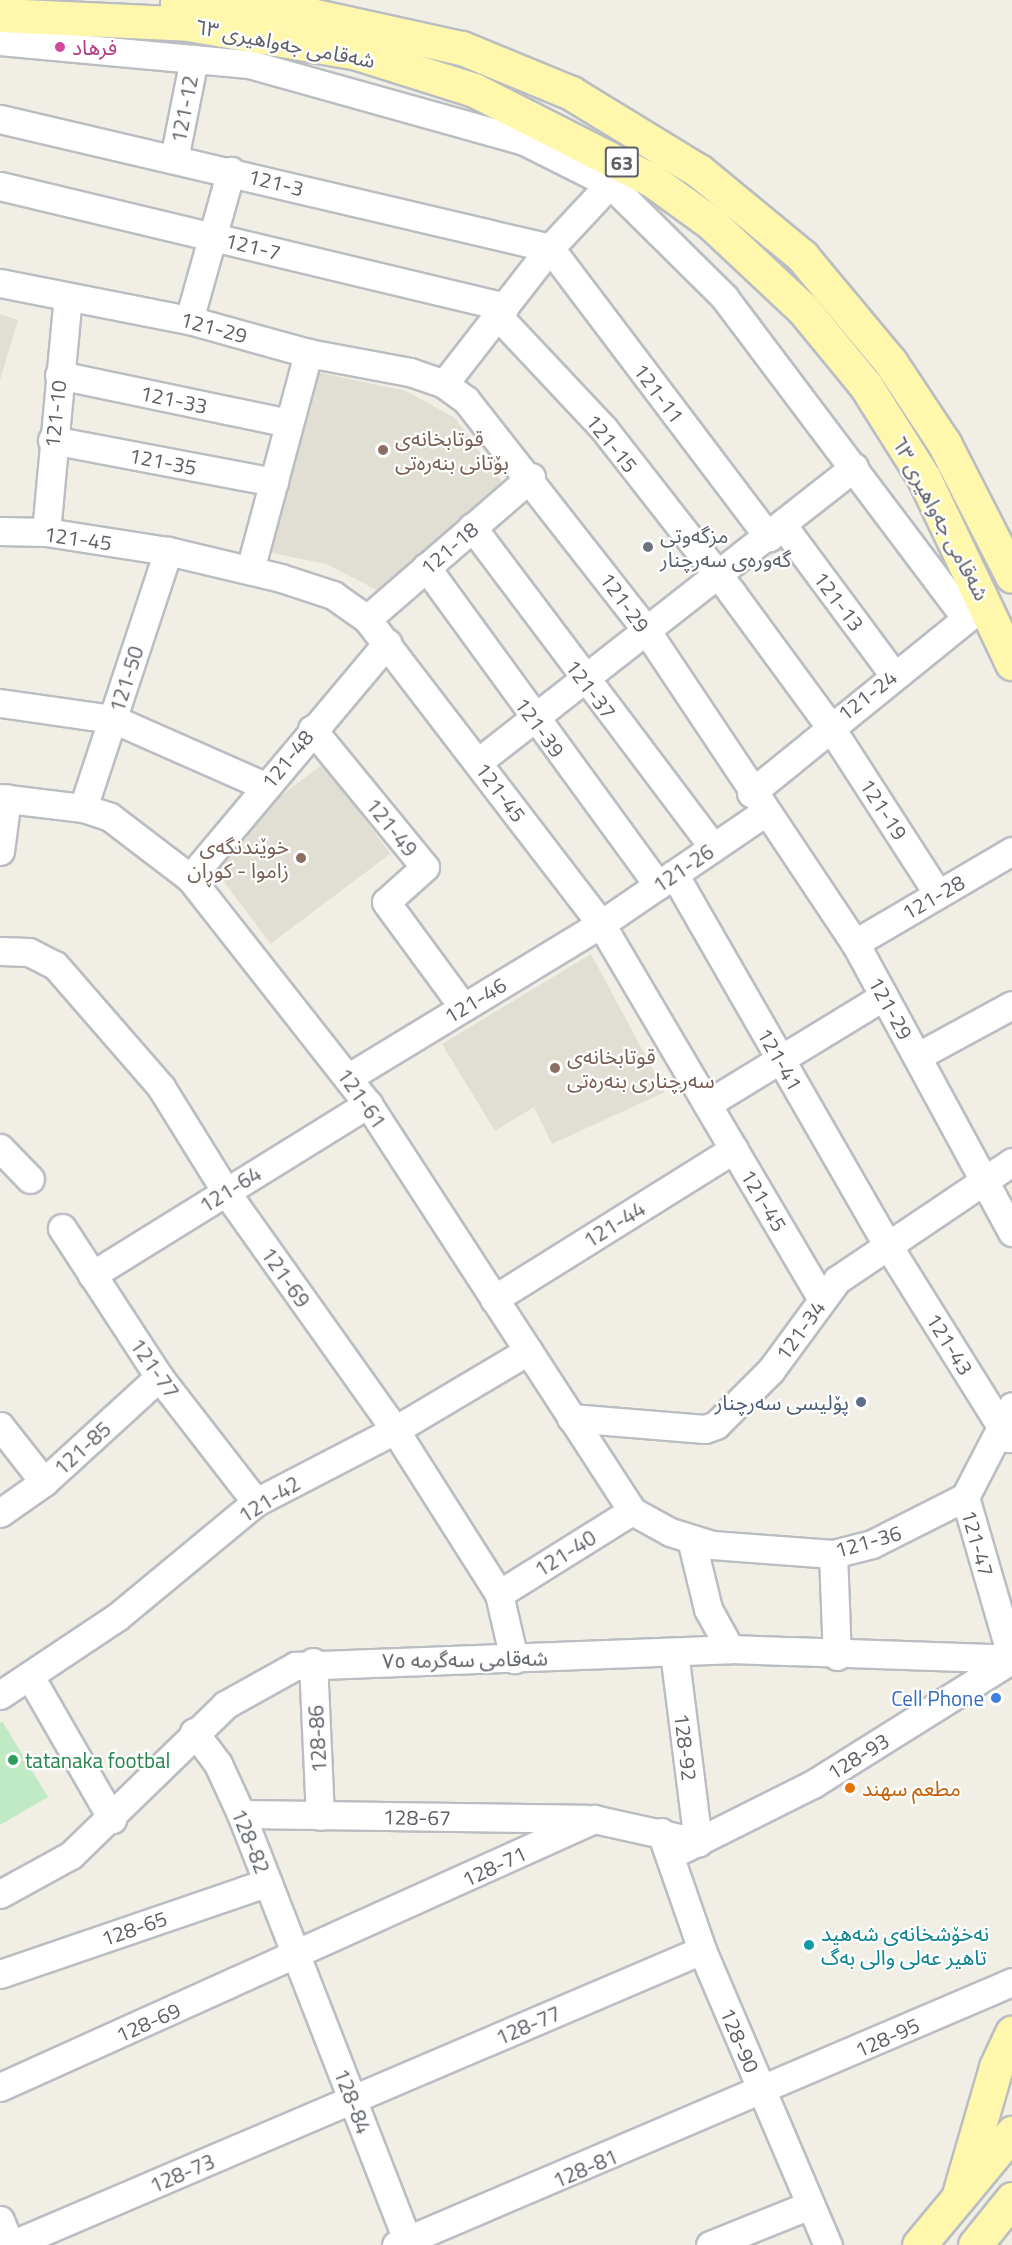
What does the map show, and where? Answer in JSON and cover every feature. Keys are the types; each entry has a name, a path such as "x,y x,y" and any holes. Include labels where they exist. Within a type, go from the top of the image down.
{"main road":[{"name":"شەقامی جەواهیری ٦٣","path":"92,0 275,7 376,26 462,48 571,93 699,171 802,255 891,363 944,443 1012,576"},
{"path":"327,0 376,26"},
{"name":"شەقامی جەواهیری ٦٣","path":"0,15 188,24 357,53 474,90 618,174 711,223 803,309 866,386 919,470 976,610 1012,663"},
{"path":"958,2199 996,2067 1012,2033"},
{"path":"919,2245 1012,2133"},
{"path":"975,2245 1012,2199"}],"street":[{"path":"0,41 249,64 524,141 618,174 724,297 854,467 976,610"},
{"name":"121-12","path":"174,159 194,59"},
{"name":"121-3","path":"0,119 231,171 550,248"},
{"path":"189,320 231,171"},
{"path":"444,384 550,248 618,174"},
{"name":"121-7","path":"0,186 214,237 501,311"},
{"name":"121-11","path":"550,248 776,532"},
{"name":"121-29","path":"0,283 189,320 308,352 444,384 466,400 531,477 644,627 758,803 855,943 1012,1232"},
{"name":"121-10","path":"46,532 52,440 68,297"},
{"name":"121-15","path":"501,311 604,429 830,725"},
{"path":"250,570 308,352"},
{"name":"121-33","path":"59,375 289,423"},
{"name":"121-35","path":"52,440 274,482"},
{"path":"478,762 644,627 717,579 854,467"},
{"name":"121-18","path":"367,619 531,477"},
{"name":"121-37","path":"472,528 583,678 713,847"},
{"name":"121-45","path":"0,531 46,532 168,551 250,570 333,595 367,619 387,642 601,924 822,1299"},
{"name":"121-13","path":"776,532 894,675"},
{"name":"121-50","path":"83,808 168,551"},
{"name":"121-39","path":"426,567 532,718 666,879"},
{"name":"121-24","path":"758,803 830,725 976,610"},
{"name":"121-48","path":"190,878 312,729 387,642"},
{"path":"0,703 113,718 265,786"},
{"name":"121-19","path":"830,725 938,894"},
{"name":"121-49","path":"312,729 425,867 386,902 463,1007"},
{"path":"0,851 4,798"},
{"name":"121-61","path":"4,798 83,808 135,832 190,878 368,1104 632,1511"},
{"name":"121-26","path":"601,924 713,847 758,803"},
{"name":"121-28","path":"855,943 1012,851"},
{"name":"121-41","path":"666,879 780,1059 887,1244"},
{"name":"121-46","path":"349,1077 601,924"},
{"name":"121-69","path":"0,951 39,954 72,980 161,1087 225,1192 395,1430 499,1594 514,1659"},
{"path":"707,1104 884,996"},
{"path":"918,1056 1012,1005"},
{"name":"121-64","path":"92,1275 368,1104"},
{"path":"0,1148 30,1179"},
{"name":"121-44","path":"494,1299 734,1149"},
{"name":"121-34","path":"571,1418 705,1429 716,1425 771,1370 837,1280 984,1177 1012,1162"},
{"name":"121-77","path":"62,1228 159,1377 256,1502"},
{"name":"121-43","path":"887,1244 1009,1426"},
{"name":"121-42","path":"0,1695 31,1678 117,1617 256,1502 395,1430 528,1352"},
{"name":"121-85","path":"0,1513 44,1482 159,1377"},
{"path":"0,1426 44,1482"},
{"path":"964,1497 1009,1426"},
{"name":"121-36","path":"632,1511 691,1539 833,1554 909,1530 964,1497"},
{"name":"121-47","path":"964,1497 1012,1659"},
{"name":"121-40","path":"499,1594 632,1511"},
{"path":"691,1539 708,1609 729,1648"},
{"path":"833,1554 837,1656"},
{"name":"شەقامی سەگرمە ٧٥","path":"0,1894 71,1854 112,1819 194,1732 262,1680 313,1662 514,1659 729,1648 837,1656 1012,1659"},
{"name":"128-92","path":"674,1652 698,1842"},
{"name":"128-93","path":"698,1842 813,1784 1012,1659"},
{"name":"128-86","path":"313,1662 320,1816"},
{"path":"31,1678 112,1819"},
{"name":"128-82","path":"194,1732 218,1764 241,1814 297,1957"},
{"name":"128-67","path":"241,1814 594,1819"},
{"path":"594,1819 665,1844 698,1842"},
{"name":"128-71","path":"297,1957 594,1819"},
{"name":"128-90","path":"665,1844 702,1950 828,2245"},
{"name":"128-65","path":"0,1974 268,1882"},
{"name":"128-77","path":"353,2102 702,1950"},
{"name":"128-69","path":"0,2086 297,1957"},
{"name":"128-84","path":"297,1957 404,2243"},
{"name":"128-95","path":"763,2093 1012,1982"},
{"name":"128-81","path":"404,2243 763,2093"},
{"name":"128-73","path":"11,2245 353,2102"},
{"path":"710,2245 810,2205"},
{"path":"0,2220 11,2245"}],"shaded area":[{"path":"0,314 18,320 0,380"},
{"name":"قوتابخانەی بۆتانی بنەرەتی","path":"307,370 406,391 455,418 503,483 383,593 326,564 263,551"},
{"name":"خوێندنگەی زاموا - کوڕان","path":"323,764 390,853 271,944 203,854"},
{"name":"قوتابخانەی سەرچناری بنەرەتی","path":"591,954 665,1092 552,1144 534,1107 495,1131 442,1044"}],"green space":[{"name":"tatanaka footbal","path":"2,1721 48,1797 0,1825 0,1723"}],"place":[{"name":"فرهاد","path":"60,47"},
{"name":"قوتابخانەی بۆتانی بنەرەتی","path":"383,450"},
{"name":"مزگەوتی گەورەی سەرچنار","path":"648,547"},
{"name":"خوێندنگەی زاموا - کوڕان","path":"301,858"},
{"name":"قوتابخانەی سەرچناری بنەرەتی","path":"555,1068"},
{"name":"پۆلیسی سەرچنار","path":"861,1402"},
{"name":"Cell Phone","path":"996,1698"},
{"name":"tatanaka footbal","path":"13,1760"},
{"name":"مطعم سهند","path":"850,1788"},
{"name":"نەخۆشخانەی شەهید تاهیر عەلی والی بەگ","path":"809,1945"}]}
